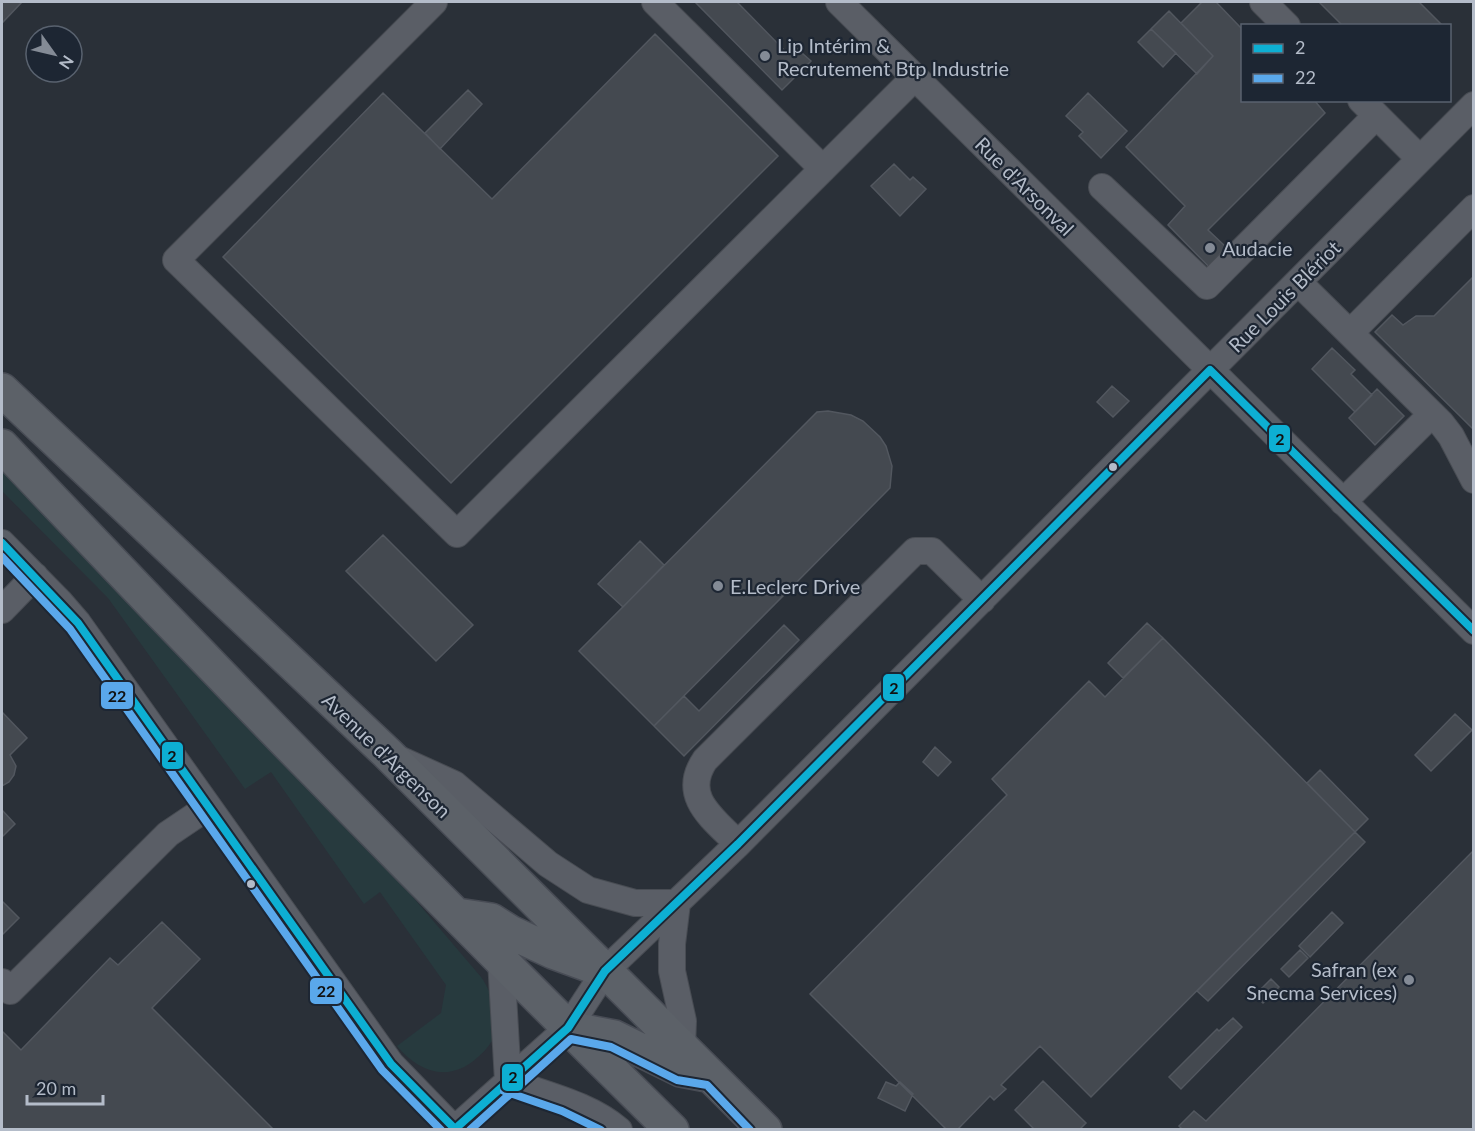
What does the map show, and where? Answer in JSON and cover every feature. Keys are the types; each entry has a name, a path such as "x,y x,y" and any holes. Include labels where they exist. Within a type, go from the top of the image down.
{"main road":[{"name":"Avenue d'Argenson","path":"2,390 387,753 765,1130"},
{"path":"2,446 180,636 672,1130"},
{"path":"457,915 491,920 510,932 553,952 605,971"},
{"path":"568,1028 614,1037 681,1071 712,1075"}],"street":[{"path":"434,2 176,260 457,534 915,77"},
{"path":"655,2 824,169"},
{"name":"Rue d'Arsonval","path":"839,2 1473,631"},
{"path":"1263,2 1285,24"},
{"name":"Rue Louis Blériot","path":"454,1130 568,1028 605,971 738,844 1473,105"},
{"path":"1102,187 1207,286 1368,108 1420,159"},
{"path":"1350,333 1473,208"},
{"path":"1298,282 1432,414 1451,436 1473,480"},
{"path":"1343,502 1432,414"},
{"path":"2,543 78,623 391,1064 454,1130"},
{"path":"738,844 705,810 697,797 694,784 697,771 705,760 915,551 932,551 982,600"},
{"path":"2,610 35,576"},
{"path":"387,753 454,784 548,864 588,890 635,903 677,903 672,944 672,971 683,1021 682,1047"},
{"path":"2,982 10,991 168,834 208,807"},
{"path":"501,960 508,1081 590,1110 620,1130"}],"green space":[{"path":"2,467 383,862 481,977 493,1002 497,1024 492,1042 478,1057 457,1070 435,1071 415,1063 397,1046 441,1013 446,985 380,892 364,904 271,772 245,789 108,598 2,491"}],"building":[{"path":"2,2 22,2 2,23"},
{"path":"695,2 737,2 787,53 794,46 811,61 782,90"},
{"path":"1202,2 1216,2 1241,28 1241,102 1316,102 1325,113 1208,230 1226,247 1209,267 1168,225 1185,206 1126,147 1213,56 1181,23"},
{"path":"1319,2 1419,2 1441,24 1341,24"},
{"path":"1169,11 1213,56 1197,74 1151,29"},
{"path":"1151,29 1176,53 1163,67 1138,42"},
{"path":"655,34 778,156 451,483 223,257 383,93 492,199"},
{"path":"468,90 482,104 440,149 425,133"},
{"path":"1088,93 1127,131 1101,158 1079,136 1083,132 1066,116"},
{"path":"894,164 910,180 913,177 926,189 900,216 871,186"},
{"path":"1474,276 1474,430 1375,332 1392,315 1403,325 1416,316 1434,316"},
{"path":"1332,348 1355,370 1351,374 1372,395 1355,412 1312,369"},
{"path":"1112,386 1129,401 1113,417 1097,402"},
{"path":"1377,389 1404,416 1375,445 1349,418"},
{"name":"E.Leclerc Drive","path":"828,411 851,415 863,421 880,437 886,446 892,466 890,488 654,726 579,651 817,412"},
{"path":"383,535 473,625 436,661 346,571"},
{"path":"640,541 664,565 623,607 598,584"},
{"path":"1147,623 1163,638 1123,678 1108,663"},
{"path":"784,625 799,640 684,756 654,726 684,696 699,711"},
{"path":"1163,638 1355,832 1091,1097 1040,1046 1001,1085 1006,1089 994,1100 990,1096 957,1130 947,1130 810,994 1007,795 992,779 1089,681 1105,697"},
{"path":"2,712 27,738 10,755 16,766 14,775 2,786"},
{"path":"1455,714 1472,730 1431,771 1415,755"},
{"path":"935,747 951,762 938,776 923,762"},
{"path":"1320,770 1368,819 1355,832 1307,783"},
{"path":"2,810 15,824 2,837"},
{"path":"1355,832 1365,842 1208,1001 1197,991"},
{"name":"Safran (ex Snecma Services)","path":"1474,850 1474,1130 1183,1130 1179,1126 1194,1111 1206,1121"},
{"path":"2,901 19,918 2,935"},
{"path":"1332,912 1343,923 1310,957 1299,946"},
{"path":"162,922 200,959 152,1008 274,1130 2,1130 2,1031 21,1050 110,958 118,965"},
{"path":"1300,950 1308,958 1289,977 1281,969"},
{"path":"1271,979 1279,987 1263,1003 1255,995"},
{"path":"1233,1018 1242,1027 1181,1089 1169,1077 1217,1029 1219,1031"},
{"path":"1043,1081 1086,1123 1079,1130 1035,1130 1015,1110"},
{"path":"886,1082 896,1086 900,1082 913,1094 905,1111 878,1098"}],"transit line":[{"name":"2","path":"2,543 78,623 391,1064 455,1129 568,1028 605,971 738,844 1210,370 1474,631"},
{"name":"22","path":"2,557 70,629 382,1070 441,1130"},
{"name":"22","path":"470,1130 571,1039 611,1047 677,1080 707,1085 750,1130"},
{"name":"22","path":"504,1091 562,1111 601,1130"}],"place":[{"name":"Lip Intérim & Recrutement Btp Industrie","path":"765,56"},
{"name":"Audacie","path":"1210,248"},
{"name":"E.Leclerc Drive","path":"718,586"},
{"name":"Safran (ex Snecma Services)","path":"1409,980"}]}
